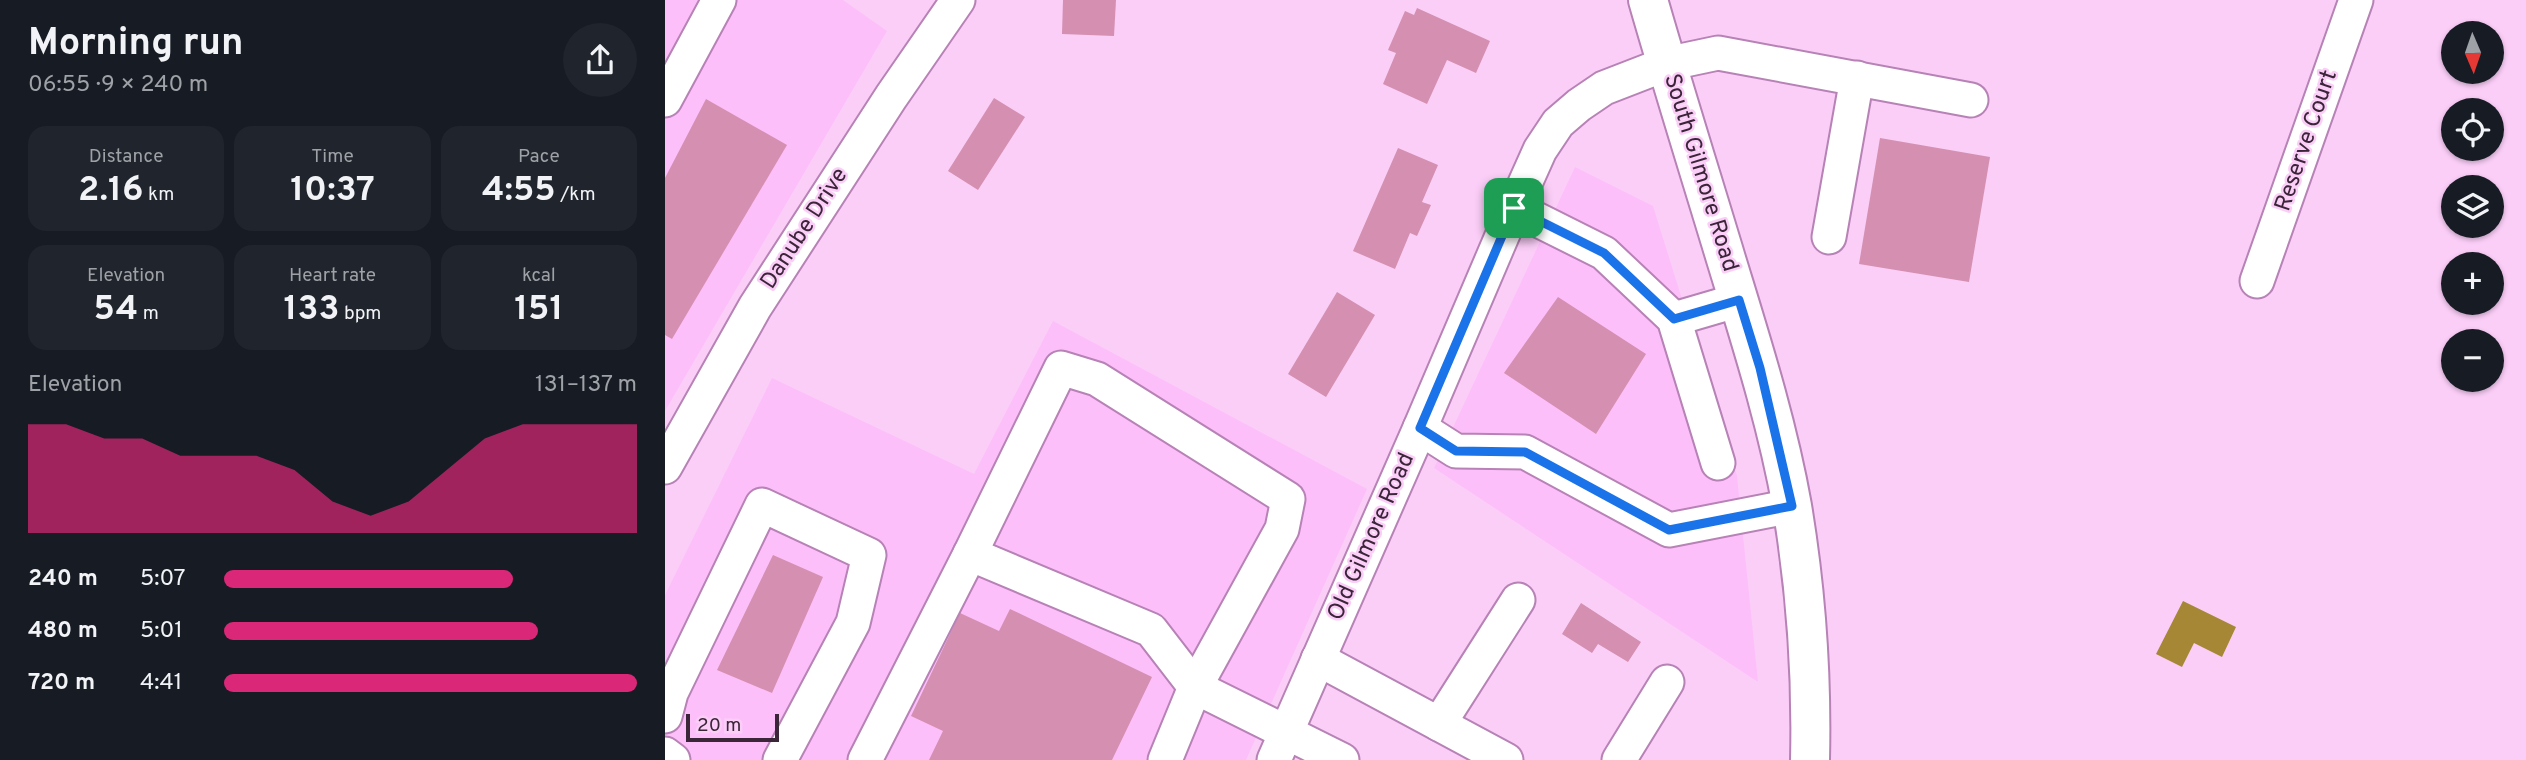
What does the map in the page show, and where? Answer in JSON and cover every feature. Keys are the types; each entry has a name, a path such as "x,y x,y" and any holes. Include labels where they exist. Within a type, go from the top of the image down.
{"main road":[{"name":"South Gilmore Road","path":"1648,0 1760,368 1792,506 1808,647 1810,760"}],"street":[{"path":"665,100 719,0"},
{"name":"Reserve Court","path":"2257,281 2356,0"},
{"name":"Danube Drive","path":"665,467 755,307 949,3"},
{"name":"Old Gilmore Road","path":"1280,747 1514,208 1541,150 1558,123 1604,88 1666,64 1718,53 1971,100"},
{"path":"1829,237 1857,78"},
{"path":"1514,208 1604,253 1674,319 1718,463"},
{"path":"1674,319 1739,300"},
{"path":"865,760 1061,368 1097,379 1288,499 1282,529 1195,687 1165,760"},
{"path":"1420,428 1456,451 1525,452 1669,530 1792,506"},
{"path":"665,716 671,693 762,505 869,555 853,623 780,760"},
{"path":"970,554 1151,630 1195,687 1280,747 1342,760"},
{"path":"1439,724 1518,600"},
{"path":"1318,659 1506,760"},
{"path":"1619,760 1667,682"},
{"path":"665,754 673,760"}],"shaded area":[{"path":"665,0 843,0 887,31 665,411"},
{"path":"1575,167 1653,206 1737,476 1758,682 1434,468"},
{"path":"1053,321 1367,489 1246,760 665,760 665,595 772,378 974,474"},
{"path":"2183,601 2236,627 2222,657 2194,643 2182,667 2156,654"}],"building":[{"path":"1063,0 1116,0 1114,36 1062,34"},
{"path":"1417,8 1490,41 1476,73 1447,60 1427,104 1383,84 1396,53 1388,50 1405,11 1414,15"},
{"path":"994,98 1025,117 978,190 948,171"},
{"path":"706,99 787,145 672,339 665,335 665,178"},
{"path":"1880,138 1990,157 1969,282 1859,264"},
{"path":"1398,148 1438,165 1422,202 1431,205 1417,236 1410,233 1395,269 1353,251"},
{"path":"1337,292 1375,315 1326,397 1288,374"},
{"path":"1558,297 1646,354 1596,434 1504,373"},
{"path":"773,555 823,577 772,693 717,670"},
{"path":"1581,603 1641,642 1628,662 1598,644 1592,653 1562,634"},
{"path":"1010,609 1152,677 1112,760 929,760 943,731 911,716 960,613 999,631"}],"route":[{"path":"1514,208 1604,253 1674,319 1739,300 1760,368 1792,506 1669,530 1525,452 1456,451 1420,428 1514,208"}]}
